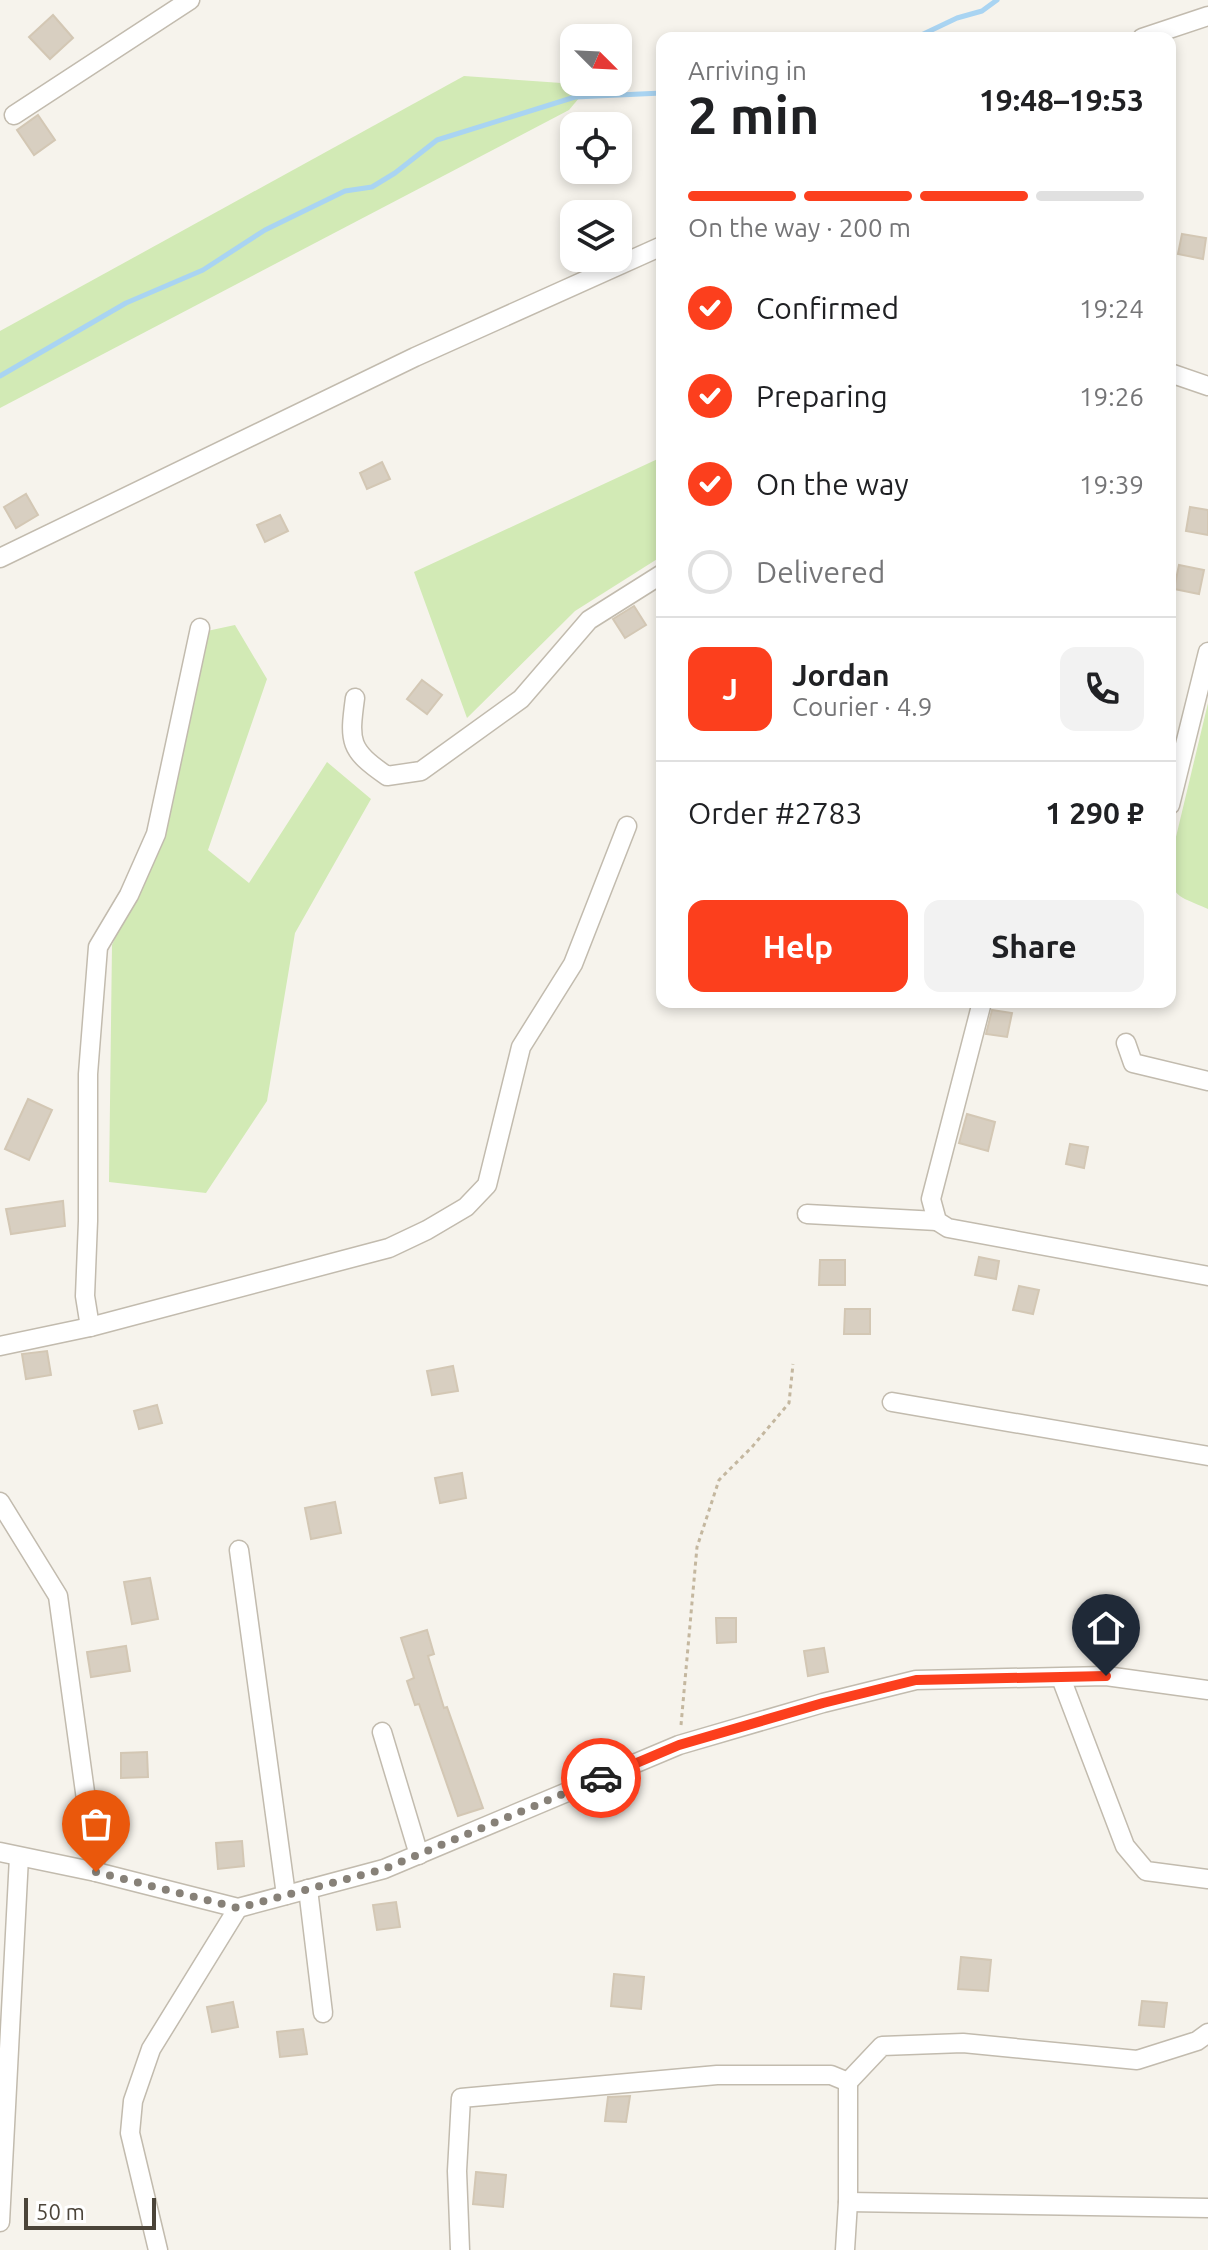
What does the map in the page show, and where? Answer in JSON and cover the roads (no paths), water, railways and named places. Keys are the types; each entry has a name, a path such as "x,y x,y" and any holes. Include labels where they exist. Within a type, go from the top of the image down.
{"street":[{"path":"14,115 190,0"},
{"path":"1160,32 1208,16"},
{"path":"0,558 415,357 656,249"},
{"path":"1176,375 1208,386"},
{"path":"355,698 350,736 364,761 387,776 421,771 521,699 589,620 656,578"},
{"path":"90,1327 85,1296 88,1074 98,947 129,895 156,834 200,628"},
{"path":"1176,781 1208,652"},
{"path":"0,1346 90,1327 389,1248 466,1207 487,1185 521,1047 573,964 627,826"},
{"path":"937,1221 931,1199 980,1008"},
{"path":"1126,1043 1133,1063 1207,1079"},
{"path":"807,1214 937,1221 948,1228 1208,1276"},
{"path":"892,1402 1208,1456"},
{"path":"0,1502 58,1596 96,1872"},
{"path":"239,1550 286,1895"},
{"path":"0,1852 96,1872 238,1908 384,1869 679,1745 823,1703 916,1680 1106,1676 1208,1690"},
{"path":"1061,1678 1125,1846 1146,1871 1208,1879"},
{"path":"382,1732 419,1855"},
{"path":"0,2222 19,1857"},
{"path":"308,1889 323,2013"},
{"path":"158,2250 130,2133 133,2101 151,2049 238,1908"},
{"path":"845,2250 848,2082 882,2046 963,2043 1137,2060 1197,2041 1208,2033"},
{"path":"460,2250 457,2171 461,2098 717,2075 831,2075 848,2082"},
{"path":"848,2202 1208,2208"}],"waterway":[{"path":"928,32 957,18 982,11 997,0"},
{"path":"0,376 126,303 203,270 265,230 345,191 372,187 437,140 575,97 656,93"}]}
